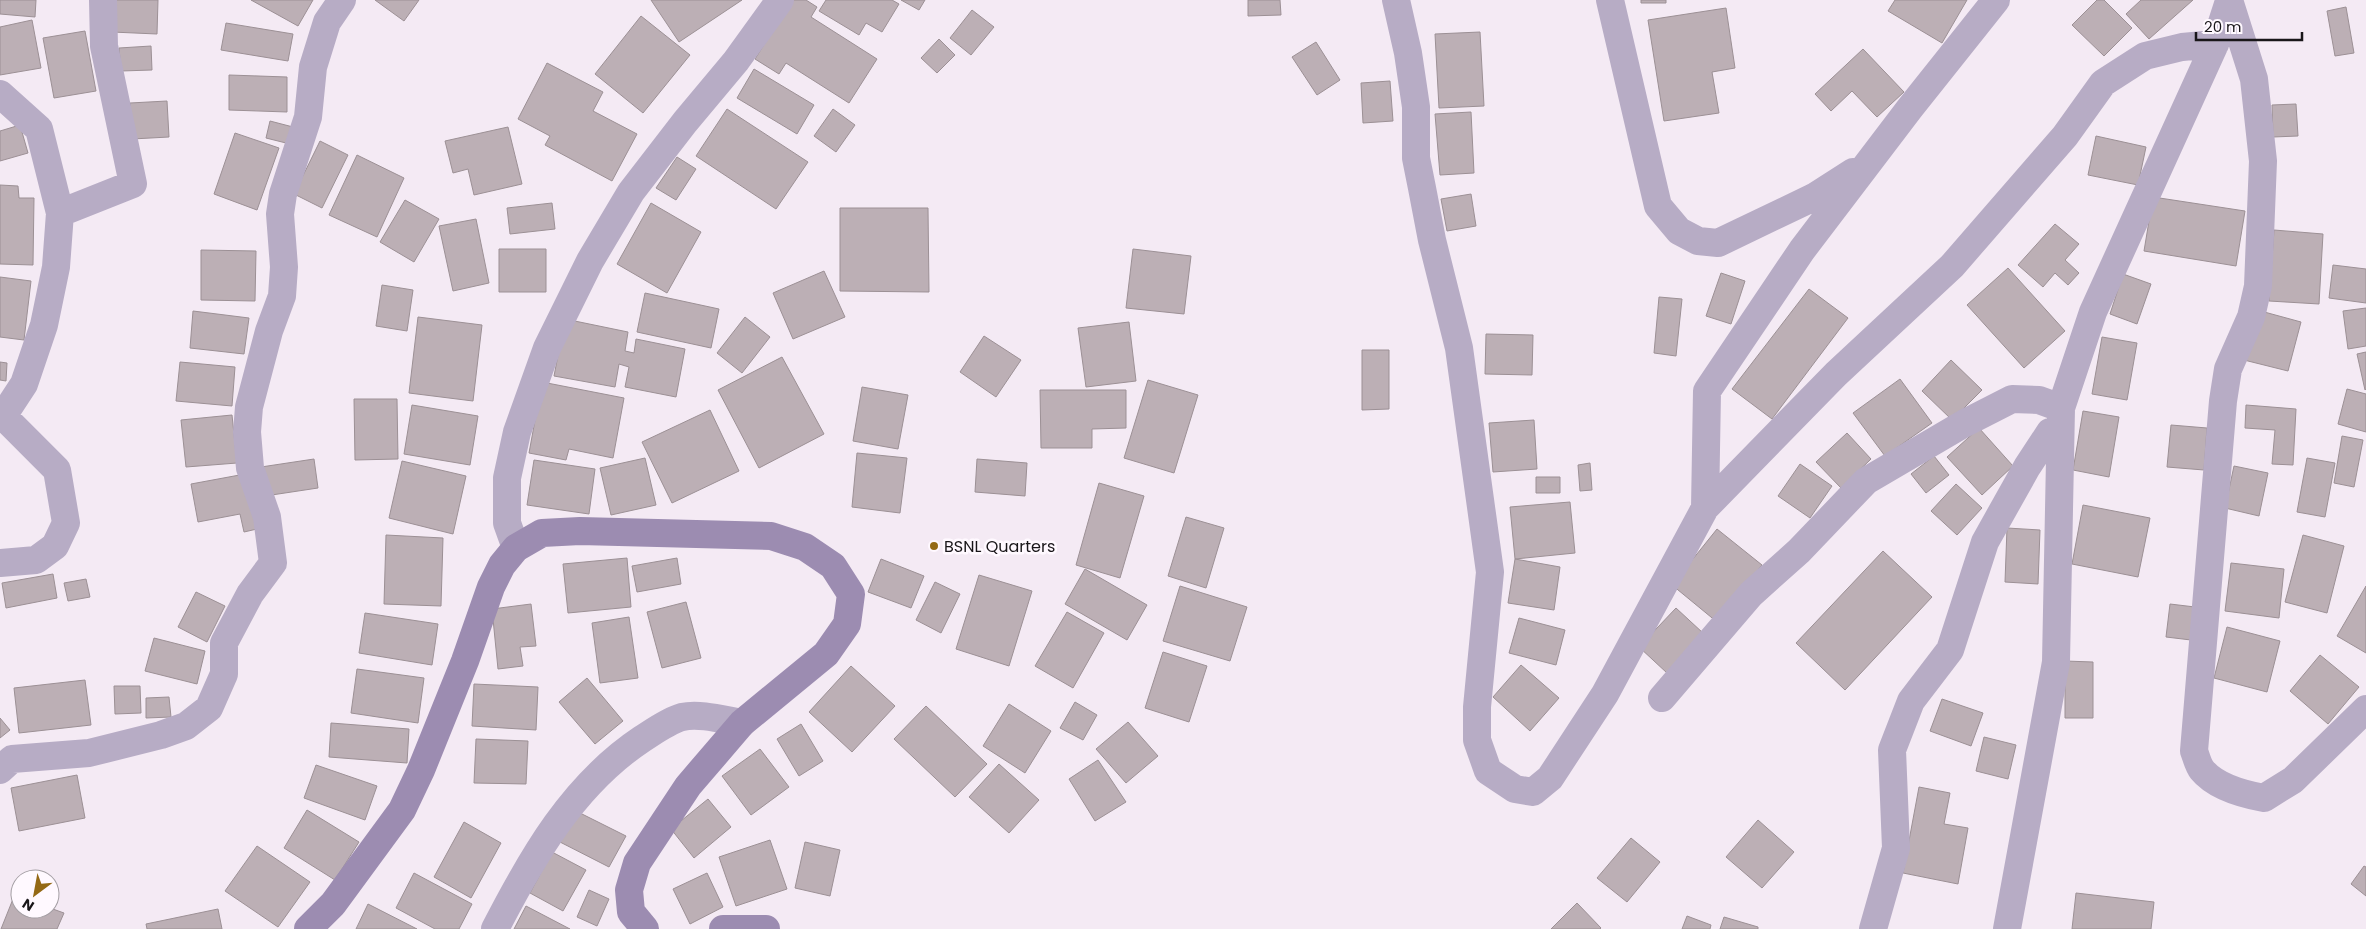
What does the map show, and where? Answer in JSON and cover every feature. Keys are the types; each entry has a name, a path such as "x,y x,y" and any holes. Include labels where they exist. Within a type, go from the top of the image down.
{"street":[{"path":"60,213 133,184 104,46 103,0"},
{"path":"0,770 12,759 89,753 161,736 186,726 209,708 224,674 224,643 250,594 273,563 267,517 250,468 247,432 250,407 269,332 282,296 284,267 280,214 283,194 308,117 314,67 327,22 342,0"},
{"path":"516,548 507,523 507,478 517,432 547,348 590,262 631,192 685,122 736,61 780,0"},
{"path":"1396,0 1408,53 1416,107 1416,158 1432,240 1460,348 1490,572 1477,707 1477,740 1488,771 1515,790 1533,792 1550,778 1605,694 1705,508 1836,374 1952,266 2065,136 2103,83 2145,56 2182,47 2215,44"},
{"path":"1610,0 1658,206 1679,231 1698,241 1718,243 1814,198 1871,160"},
{"path":"1705,508 1707,390 1802,250 1996,0"},
{"path":"2007,929 2056,662 2060,419 2094,312 2215,44 2229,1"},
{"path":"2229,1 2254,79 2263,161 2261,230 2258,286 2251,317 2228,369 2223,401 2194,751 2201,769 2222,784 2240,794 2264,798 2293,780 2366,709"},
{"path":"0,94 39,129 60,213 56,266 44,326 24,384 2,416 57,470 66,523 55,546 36,560 0,563"},
{"path":"1662,698 1752,594 1799,551 1866,481 1965,423 2012,399 2039,400 2060,419"},
{"path":"1872,929 1896,848 1892,750 1911,701 1950,650 1985,542 2038,448 2060,419"},
{"path":"308,929 333,904 402,810 422,770 465,661 491,587 502,565 516,548 542,533 580,531 771,536 805,547 833,566 851,594 847,624 826,654 742,723 688,786 637,863 629,890 631,912 645,929"},
{"path":"495,929 549,833 588,784 618,755 652,732 682,717 705,717 742,723"},
{"path":"723,929 766,929"}],"building":[{"path":"0,0 36,0 35,17 0,14"},
{"path":"113,0 158,0 157,34 112,32"},
{"path":"251,0 313,0 298,26"},
{"path":"375,0 419,0 404,21"},
{"path":"651,0 742,0 679,42"},
{"path":"792,0 806,0 817,7 811,17 877,59 849,103 786,63 779,74 755,59"},
{"path":"826,0 892,0 899,4 882,32 866,23 859,35 819,11"},
{"path":"901,0 925,0 919,10"},
{"path":"1248,0 1280,0 1281,15 1248,16"},
{"path":"1641,0 1666,0 1666,3 1641,3"},
{"path":"1895,0 1967,0 1942,43 1888,11"},
{"path":"2097,0 2104,0 2132,28 2104,56 2072,25"},
{"path":"2141,0 2193,0 2149,39 2126,14"},
{"path":"2346,7 2354,53 2335,56 2327,11"},
{"path":"1726,8 1735,68 1712,72 1719,113 1664,121 1648,20"},
{"path":"972,10 994,27 971,55 950,38"},
{"path":"641,16 690,55 643,113 595,74"},
{"path":"32,20 41,68 0,75 0,27"},
{"path":"226,23 293,34 288,61 221,50"},
{"path":"85,31 96,91 54,98 43,38"},
{"path":"1480,32 1484,106 1439,108 1435,34"},
{"path":"939,39 955,55 937,73 921,58"},
{"path":"1316,42 1340,80 1317,95 1292,57"},
{"path":"151,46 152,70 121,71 119,48"},
{"path":"1863,49 1904,92 1877,117 1852,91 1831,111 1815,94"},
{"path":"547,63 603,92 593,111 637,134 612,181 545,145 550,136 518,119"},
{"path":"754,69 814,105 797,134 737,98"},
{"path":"229,75 287,77 287,112 229,110"},
{"path":"1390,81 1393,121 1363,123 1361,83"},
{"path":"167,101 169,137 132,139 130,103"},
{"path":"2296,104 2298,136 2273,137 2272,105"},
{"path":"727,109 808,162 776,209 696,156"},
{"path":"833,109 855,125 836,152 814,136"},
{"path":"1471,112 1474,173 1440,175 1435,114"},
{"path":"270,121 293,127 290,144 266,138"},
{"path":"20,125 28,153 0,161 0,131"},
{"path":"508,127 522,184 474,195 468,169 453,173 445,141"},
{"path":"235,133 279,148 257,210 214,194"},
{"path":"2096,136 2146,147 2138,185 2088,175"},
{"path":"320,141 348,155 322,208 294,194"},
{"path":"357,155 404,178 377,237 329,215"},
{"path":"677,157 696,169 676,200 656,188"},
{"path":"0,185 18,186 19,198 34,198 33,265 0,264"},
{"path":"1471,194 1476,226 1447,231 1441,199"},
{"path":"2153,197 2245,211 2236,266 2144,251"},
{"path":"405,200 439,219 414,262 380,242"},
{"path":"552,203 555,229 510,234 507,208"},
{"path":"651,203 701,232 667,293 617,264"},
{"path":"840,208 928,208 929,292 840,291"},
{"path":"476,219 489,283 453,291 439,226"},
{"path":"2055,224 2079,244 2065,260 2079,273 2068,285 2055,273 2043,287 2018,265"},
{"path":"2274,230 2323,234 2319,304 2269,301"},
{"path":"499,249 546,249 546,292 499,292"},
{"path":"1133,249 1191,256 1184,314 1126,308"},
{"path":"201,250 256,251 255,301 201,300"},
{"path":"2333,265 2366,269 2366,303 2329,298"},
{"path":"2008,268 2065,331 2024,368 1967,305"},
{"path":"824,271 845,317 793,339 773,293"},
{"path":"1721,273 1745,281 1731,324 1706,316"},
{"path":"2123,274 2151,284 2137,324 2110,314"},
{"path":"0,277 31,281 24,340 0,337"},
{"path":"382,285 413,290 407,331 376,326"},
{"path":"1809,289 1848,318 1772,419 1732,389"},
{"path":"645,293 719,309 711,348 637,332"},
{"path":"1659,297 1682,299 1676,356 1654,353"},
{"path":"2366,308 2366,346 2348,349 2343,311"},
{"path":"2257,310 2301,322 2288,371 2244,360"},
{"path":"193,311 249,318 244,354 190,348"},
{"path":"418,317 482,325 473,401 409,393"},
{"path":"745,317 770,337 742,373 717,353"},
{"path":"565,319 628,332 625,351 634,353 636,339 685,349 676,397 625,387 629,367 619,364 615,387 554,376"},
{"path":"1129,322 1136,381 1086,387 1078,328"},
{"path":"1486,334 1533,335 1532,375 1485,374"},
{"path":"984,336 1021,360 996,397 960,372"},
{"path":"2102,337 2137,343 2127,400 2092,394"},
{"path":"1362,350 1389,350 1389,409 1362,410"},
{"path":"2366,352 2366,389 2365,390 2357,354"},
{"path":"782,357 824,434 759,468 718,390"},
{"path":"1951,360 1982,390 1952,420 1922,391"},
{"path":"0,362 7,363 6,381 0,380"},
{"path":"180,362 235,367 232,406 176,401"},
{"path":"1900,379 1932,423 1885,456 1853,413"},
{"path":"1148,380 1198,395 1174,473 1124,458"},
{"path":"542,382 624,398 613,458 569,449 566,460 529,453"},
{"path":"862,387 908,395 898,449 853,441"},
{"path":"2347,389 2366,394 2366,432 2338,424"},
{"path":"1040,390 1126,390 1126,428 1092,429 1092,448 1041,448"},
{"path":"354,399 397,399 398,459 355,460"},
{"path":"412,405 478,416 470,465 404,454"},
{"path":"2246,405 2296,409 2293,465 2272,464 2275,430 2245,428"},
{"path":"710,410 739,471 672,503 642,442"},
{"path":"2083,411 2119,417 2109,477 2073,470"},
{"path":"232,415 237,463 186,467 181,420"},
{"path":"1534,420 1537,469 1493,472 1489,423"},
{"path":"2171,425 2207,428 2204,470 2167,467"},
{"path":"1979,428 2013,466 1982,495 1947,457"},
{"path":"1847,433 1871,459 1841,488 1816,462"},
{"path":"2342,436 2363,440 2354,487 2334,483"},
{"path":"857,453 907,458 900,513 852,507"},
{"path":"1934,456 1949,475 1926,493 1911,474"},
{"path":"645,458 656,505 611,515 600,468"},
{"path":"2307,458 2335,463 2325,517 2297,512"},
{"path":"314,459 318,488 265,496 261,467"},
{"path":"977,459 1027,463 1025,496 975,492"},
{"path":"534,460 595,469 589,514 527,505"},
{"path":"402,461 466,476 453,534 389,518"},
{"path":"1590,463 1592,490 1580,491 1578,465"},
{"path":"1800,464 1832,486 1810,518 1778,496"},
{"path":"2234,466 2268,473 2259,516 2225,508"},
{"path":"245,474 257,529 244,532 240,514 198,522 191,484"},
{"path":"1536,477 1560,477 1560,493 1536,493"},
{"path":"1099,483 1144,496 1120,578 1076,565"},
{"path":"1956,484 1982,508 1957,535 1931,511"},
{"path":"1570,502 1575,553 1515,559 1510,507"},
{"path":"2083,505 2150,518 2138,577 2072,564"},
{"path":"1186,517 1224,528 1206,588 1168,576"},
{"path":"2007,528 2040,530 2038,584 2005,582"},
{"path":"1717,529 1762,565 1717,622 1672,585"},
{"path":"386,535 443,538 441,606 384,604"},
{"path":"2303,535 2344,546 2327,613 2285,602"},
{"path":"1883,551 1932,597 1845,690 1796,643"},
{"path":"627,558 631,607 568,613 563,564"},
{"path":"677,558 681,584 637,592 632,566"},
{"path":"881,559 924,576 911,608 868,592"},
{"path":"1515,559 1560,567 1554,610 1508,603"},
{"path":"2231,563 2284,569 2279,618 2225,611"},
{"path":"1085,569 1147,605 1127,640 1065,604"},
{"path":"53,574 57,598 6,608 2,583"},
{"path":"979,575 1032,591 1009,666 956,649"},
{"path":"86,579 90,597 68,601 64,583"},
{"path":"935,582 960,594 941,633 916,620"},
{"path":"1180,586 1247,607 1230,661 1163,641"},
{"path":"2366,586 2366,653 2337,636"},
{"path":"196,592 225,606 207,642 178,627"},
{"path":"686,602 701,658 662,668 647,612"},
{"path":"531,604 536,646 520,647 523,666 498,669 492,609"},
{"path":"2170,604 2195,607 2191,640 2166,637"},
{"path":"1676,608 1703,633 1667,673 1639,647"},
{"path":"1067,612 1104,633 1073,688 1035,666"},
{"path":"365,613 438,624 432,665 359,653"},
{"path":"629,617 638,678 600,683 592,623"},
{"path":"1519,618 1565,630 1556,665 1509,653"},
{"path":"2227,627 2280,641 2267,692 2214,678"},
{"path":"154,638 205,651 197,684 145,671"},
{"path":"1163,652 1207,666 1189,722 1145,708"},
{"path":"2320,655 2359,687 2328,724 2290,691"},
{"path":"2065,661 2093,662 2093,718 2065,718"},
{"path":"1521,665 1559,698 1530,731 1493,697"},
{"path":"851,666 895,706 852,752 809,712"},
{"path":"357,669 424,678 418,723 351,713"},
{"path":"587,678 623,721 595,744 559,702"},
{"path":"85,680 91,725 19,733 14,688"},
{"path":"474,684 538,687 536,730 472,726"},
{"path":"114,686 140,686 141,713 115,714"},
{"path":"169,697 171,717 146,718 146,698"},
{"path":"1942,699 1983,713 1971,746 1930,731"},
{"path":"1075,702 1097,715 1083,740 1060,728"},
{"path":"1009,704 1051,731 1025,773 983,746"},
{"path":"926,706 987,764 955,797 894,739"},
{"path":"0,718 10,730 0,738"},
{"path":"1128,722 1158,756 1126,783 1096,749"},
{"path":"331,723 409,729 407,763 329,757"},
{"path":"801,724 823,761 799,776 777,739"},
{"path":"1984,737 2016,745 2008,779 1976,771"},
{"path":"476,739 528,741 526,784 474,783"},
{"path":"760,749 789,787 751,815 722,776"},
{"path":"1098,760 1126,802 1095,821 1069,779"},
{"path":"999,764 1039,800 1009,833 969,797"},
{"path":"316,765 377,786 365,820 304,798"},
{"path":"77,775 85,818 19,831 11,788"},
{"path":"1919,787 1950,793 1944,824 1968,828 1958,884 1903,873"},
{"path":"708,799 731,827 694,858 671,829"},
{"path":"307,810 359,842 335,880 284,848"},
{"path":"574,810 626,836 609,867 558,841"},
{"path":"1758,820 1794,852 1762,888 1726,857"},
{"path":"464,822 501,843 471,898 434,877"},
{"path":"1631,838 1660,862 1627,902 1597,878"},
{"path":"770,840 787,889 736,906 719,857"},
{"path":"805,842 840,850 830,896 795,888"},
{"path":"257,846 310,882 278,927 225,891"},
{"path":"552,852 586,870 563,911 530,893"},
{"path":"2364,866 2366,867 2366,896 2351,884"},
{"path":"414,873 472,904 459,929 435,929 396,908"},
{"path":"707,873 723,907 690,924 673,889"},
{"path":"589,890 609,899 597,926 577,917"},
{"path":"2076,893 2154,902 2151,929 2072,929"},
{"path":"1577,903 1600,929 1551,929"},
{"path":"368,904 417,929 356,929"},
{"path":"10,906 10,919 60,919 60,912 64,913 57,929 1,929"},
{"path":"526,906 570,929 514,929"},
{"path":"218,909 222,929 147,929 146,924"},
{"path":"1687,916 1711,925 1710,929 1682,929"},
{"path":"1724,917 1758,927 1758,929 1720,929"}],"place":[{"name":"BSNL Quarters","path":"934,546"}]}
